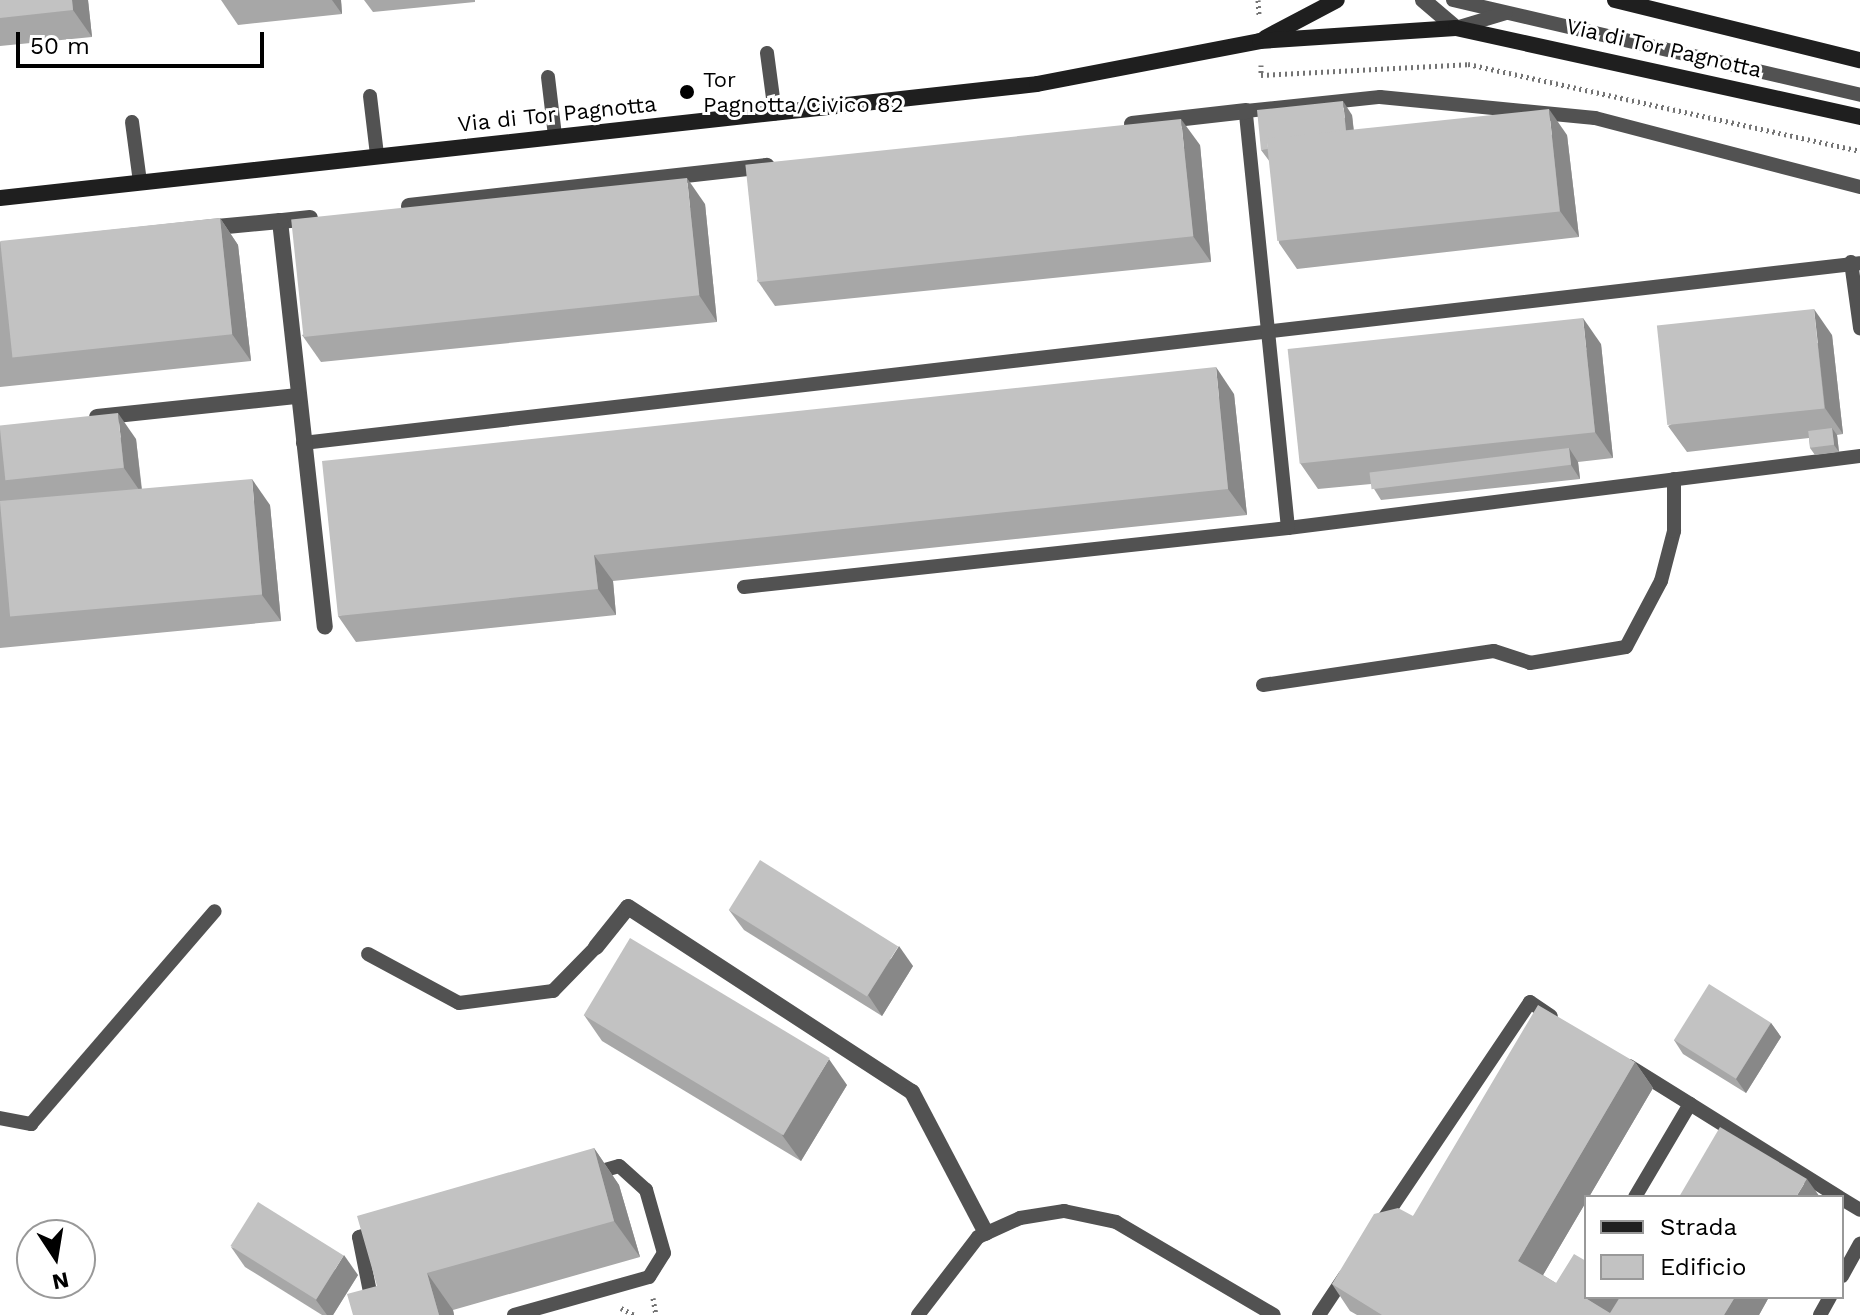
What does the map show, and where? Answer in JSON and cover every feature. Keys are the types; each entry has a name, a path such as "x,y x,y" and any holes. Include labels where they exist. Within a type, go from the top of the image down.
{"street":[{"name":"Via di Tor Pagnotta","path":"1260,41 1337,0"},
{"path":"1423,0 1456,28"},
{"name":"Via di Tor Pagnotta","path":"1615,0 1860,60"},
{"name":"Via di Tor Pagnotta","path":"0,198 1037,84 1260,41 1456,28 1860,117"},
{"path":"1119,125 1246,111"},
{"path":"391,208 787,163"},
{"path":"187,230 328,216"},
{"path":"280,221 325,627"},
{"path":"77,419 298,396"},
{"path":"596,947 628,907 912,1092 986,1233"}],"lane":[{"name":"Via di Tor Pagnotta","path":"1453,0 1860,95"},
{"name":"Via di Tor Pagnotta","path":"1456,28 1510,12"},
{"path":"767,53 775,113"},
{"path":"548,77 555,136"},
{"path":"370,96 377,155"},
{"path":"1288,528 1246,111 1380,97 1595,118 1860,187"},
{"path":"132,122 140,182"},
{"path":"303,443 1856,262 1860,328"},
{"path":"744,587 1288,528 1860,456"},
{"path":"1263,685 1494,651 1530,663 1626,647 1661,581 1674,531 1674,479"},
{"path":"0,1118 31,1124 215,911"},
{"path":"368,954 459,1003 553,991 596,947"},
{"path":"1372,1237 1530,1002 1570,1027"},
{"path":"1610,1053 1836,1195"},
{"path":"1636,1195 1690,1104"},
{"path":"514,1315 649,1277 664,1253 646,1190 619,1166 573,1179"},
{"path":"918,1315 948,1267 986,1233 1064,1211 1116,1222 1274,1315"},
{"path":"368,1315 373,1307 359,1237 390,1229"},
{"path":"1844,1272 1860,1244"},
{"path":"1319,1315 1354,1263"}],"building":[{"path":"0,0 72,0 73,10 0,18"},
{"path":"1343,101 1346,132 1267,140 1268,149 1261,150 1257,110"},
{"path":"1549,109 1560,211 1277,241 1267,139"},
{"path":"1181,119 1193,236 758,282 745,165"},
{"path":"687,178 699,295 304,337 291,220"},
{"path":"220,218 232,334 12,357 0,241"},
{"path":"1814,309 1824,408 1667,425 1657,326"},
{"path":"1583,318 1595,432 1300,463 1288,349"},
{"path":"1216,367 1228,489 594,555 598,589 338,616 322,461"},
{"path":"118,413 124,468 5,480 0,425"},
{"path":"1832,428 1834,445 1810,448 1808,431"},
{"path":"1569,448 1571,465 1372,489 1369,472"},
{"path":"252,479 262,595 10,617 0,501"},
{"path":"760,860 898,946 867,996 729,910"},
{"path":"630,938 830,1058 783,1135 584,1015"},
{"path":"1709,984 1771,1023 1736,1079 1674,1040"},
{"path":"1538,1005 1635,1062 1518,1261 1556,1283 1574,1254 1584,1260 1584,1299 1610,1313 1619,1299 1734,1299 1724,1315 1382,1315 1332,1284 1374,1214 1398,1208 1413,1216"},
{"path":"1720,1127 1807,1179 1797,1195 1680,1195"},
{"path":"594,1148 614,1221 427,1273 439,1315 353,1315 347,1294 377,1286 357,1216"},
{"path":"258,1202 344,1256 316,1300 230,1246"}],"place":[{"name":"Tor Pagnotta/Civico 82","path":"687,92"}]}
